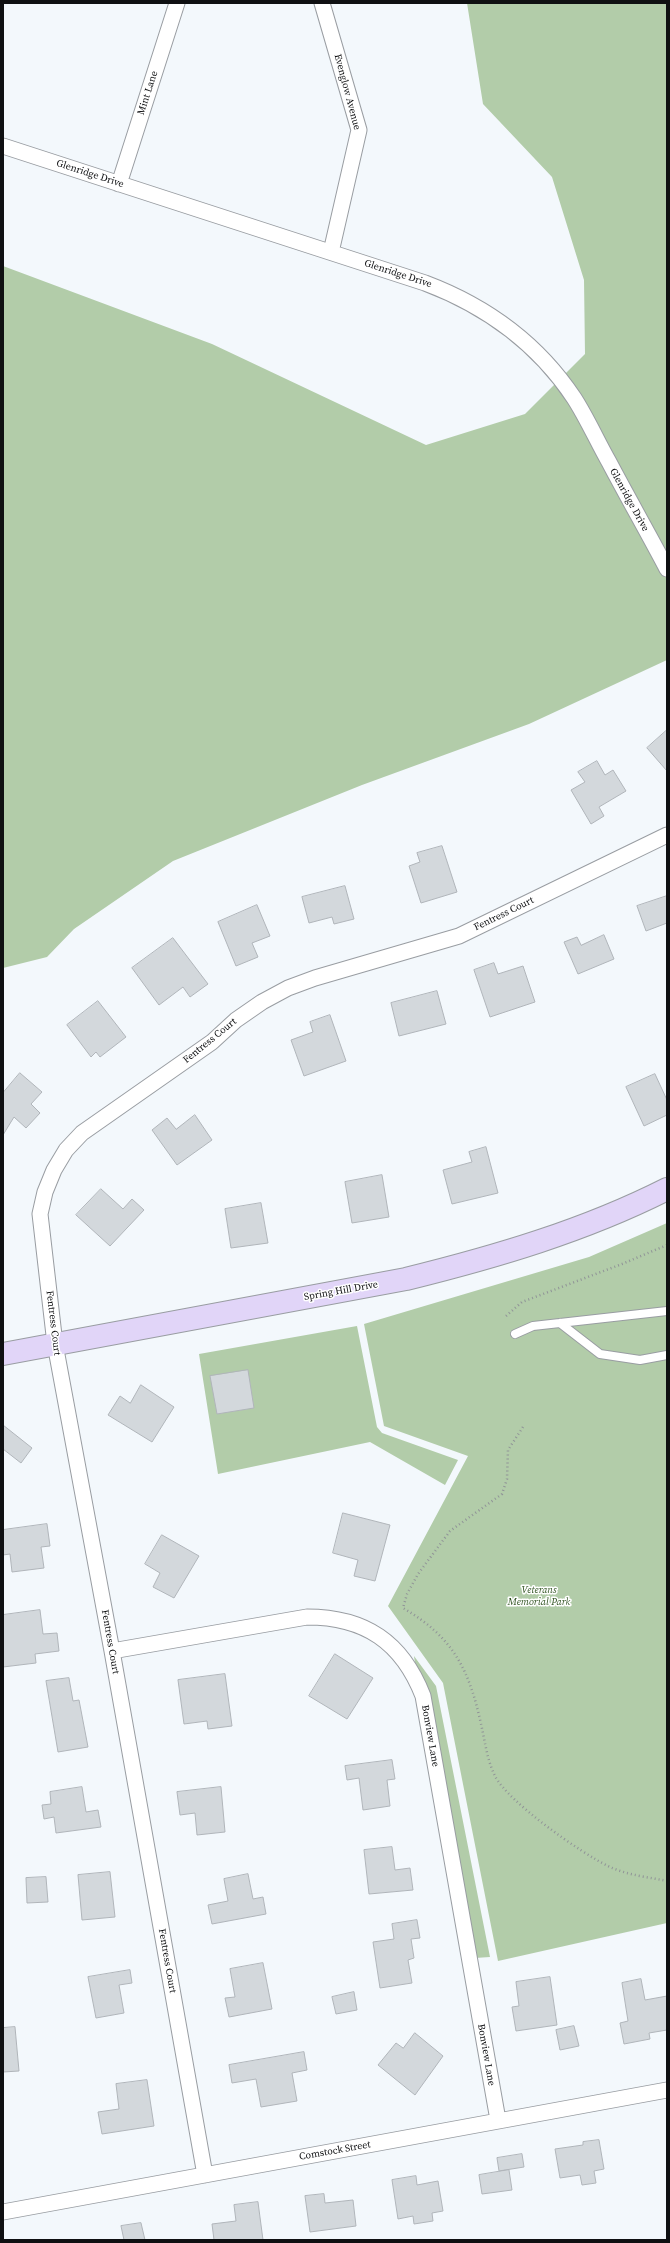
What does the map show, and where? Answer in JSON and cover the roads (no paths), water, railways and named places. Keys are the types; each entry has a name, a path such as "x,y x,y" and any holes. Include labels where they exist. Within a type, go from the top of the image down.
{"main road":[{"name":"Spring Hill Drive","path":"3,1354 406,1279 470,1263 532,1244 597,1220 667,1189"}],"street":[{"name":"Mint Lane","path":"119,184 177,3"},
{"name":"Evenglow Avenue","path":"322,3 359,130 331,252"},
{"name":"Glenridge Drive","path":"3,146 447,291 498,319 527,343 551,368 574,399 667,569"},
{"name":"Fentress Court","path":"205,2175 112,1651 55,1344 40,1214 45,1192 54,1170 66,1150 82,1133 212,1042 236,1020 262,1002 288,988 315,978 459,936 667,835"},
{"name":"Bonview Lane","path":"112,1651 307,1617 327,1617 347,1621 366,1628 381,1637 404,1660 416,1679 423,1696 498,2120"},
{"name":"Comstock Street","path":"3,2212 667,2090"}],"lane":[{"path":"515,1334 533,1326 667,1311"},
{"path":"560,1323 600,1354 640,1360 667,1354"}],"park label":[{"name":"Veterans Memorial Park","path":"539,1596"}]}
